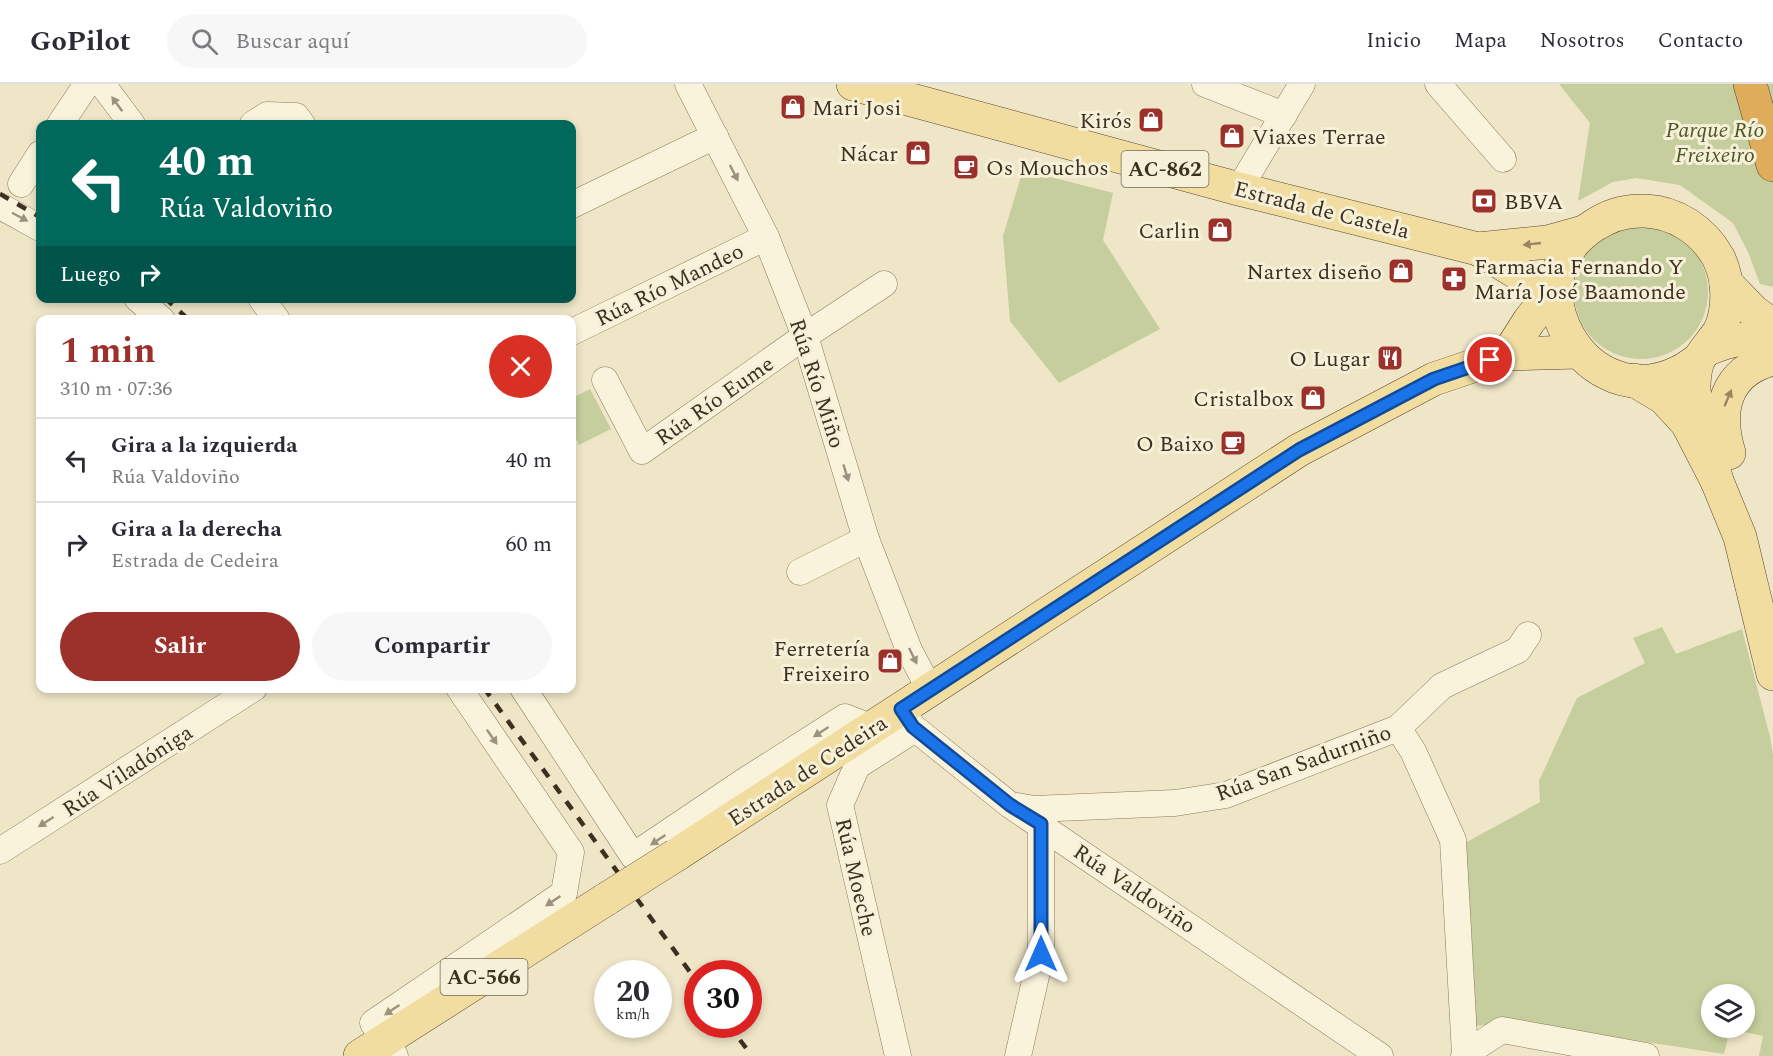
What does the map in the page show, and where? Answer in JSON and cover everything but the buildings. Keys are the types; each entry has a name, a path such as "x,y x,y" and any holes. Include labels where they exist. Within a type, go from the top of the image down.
{"highway":[{"path":"1750,84 1773,165"}],"main road":[{"name":"Estrada de Castela","path":"853,84 921,93 1239,189 1478,249"},
{"name":"AC-862","path":"1548,304 1561,265 1571,247 1584,232 1606,217 1631,210 1658,211 1682,220 1703,236 1718,258 1726,282 1726,306 1720,329 1703,354"},
{"name":"AC-862","path":"1478,249 1548,242 1584,232"},
{"name":"AC-862","path":"1478,249 1539,286 1578,352 1598,368 1616,377 1634,380 1657,379 1679,372 1703,354 1728,341 1751,338 1773,340"},
{"name":"AC-862","path":"1726,282 1753,311 1773,326"},
{"path":"1508,354 1548,304"},
{"name":"AC-566","path":"1508,354 1578,352"},
{"name":"Estrada de Cedeira","path":"380,1051 608,898 873,728 907,718 930,690 1299,450 1434,379 1508,354"},
{"path":"1703,354 1694,390 1717,481"},
{"path":"1740,537 1742,494 1728,450 1722,412 1726,398 1746,370 1773,359"},
{"path":"1634,380 1664,398 1687,423 1717,481 1740,537 1773,674"}],"street":[{"path":"63,120 87,84"},
{"path":"102,84 129,120"},
{"name":"Rúa Río Miño","path":"688,84 766,237 805,336 866,539 909,650 930,690"},
{"path":"1205,84 1284,115"},
{"path":"1239,189 1302,84"},
{"path":"1438,84 1503,159"},
{"path":"259,120 267,115 296,116 299,120"},
{"path":"576,203 715,136"},
{"path":"21,183 36,160"},
{"path":"0,206 36,226"},
{"name":"Rúa Río Mandeo","path":"576,330 766,237"},
{"name":"Rúa Río Eume","path":"605,380 642,451 805,336 884,284"},
{"path":"143,303 156,315"},
{"path":"800,572 866,539"},
{"name":"Rúa San Sadurniño","path":"1010,805 1034,809 1175,802 1226,795 1398,728 1442,686 1518,650 1528,635"},
{"name":"Rúa Viladóniga","path":"0,851 247,693"},
{"path":"380,1051 373,1023 564,893 571,852 462,693"},
{"path":"526,693 633,856 845,717 873,728"},
{"name":"Rúa Valdoviño","path":"907,718 1010,805 1380,1056"},
{"name":"Rúa Moeche","path":"897,1056 840,806 857,766 904,736 907,718"},
{"path":"1398,728 1413,751 1453,840 1465,1055"},
{"path":"1018,1056 1041,954 1041,824"},
{"path":"1465,1055 1502,1030 1646,1056"}],"green space":[{"name":"Parque Río Freixeiro","path":"1559,84 1773,84 1773,287 1760,284 1748,252 1733,223 1680,185 1636,178 1613,182 1578,201 1590,123"},
{"path":"1023,170 1113,193 1103,240 1160,329 1059,383 1010,321 1003,236"},
{"path":"1641,225 1667,230 1689,244 1703,266 1708,292 1703,318 1689,340 1667,354 1641,359 1615,354 1593,340 1579,318 1574,292 1579,266 1593,244 1615,230"},
{"path":"590,389 611,429 579,445 576,439 576,396"},
{"path":"1662,627 1676,654 1742,629 1773,754 1773,1056 1759,1056 1763,1036 1755,1034 1755,984 1701,984 1701,1038 1728,1038 1724,1054 1524,1023 1473,1026 1463,844 1540,802 1539,781 1577,698 1645,663 1633,638"}],"railway":[{"path":"0,194 36,215"},
{"path":"170,303 184,315"},
{"path":"488,693 684,964"},
{"path":"738,1038 752,1056"}],"place":[{"name":"Mari Josi","path":"793,107"},
{"name":"Kirós","path":"1151,120"},
{"name":"Viaxes Terrae","path":"1232,136"},
{"name":"Nácar","path":"918,153"},
{"name":"Os Mouchos","path":"966,167"},
{"name":"BBVA","path":"1484,201"},
{"name":"Carlin","path":"1220,230"},
{"name":"Nartex diseño","path":"1401,271"},
{"name":"Farmacia Fernando Y María José Baamonde","path":"1454,279"},
{"name":"O Lugar","path":"1390,358"},
{"name":"Cristalbox","path":"1313,398"},
{"name":"O Baixo","path":"1233,443"},
{"name":"Ferretería Freixeiro","path":"890,661"}],"route":[{"path":"1041,954 1041,824 1010,805 913,727 901,709 1299,450 1434,379 1490,360"}]}
